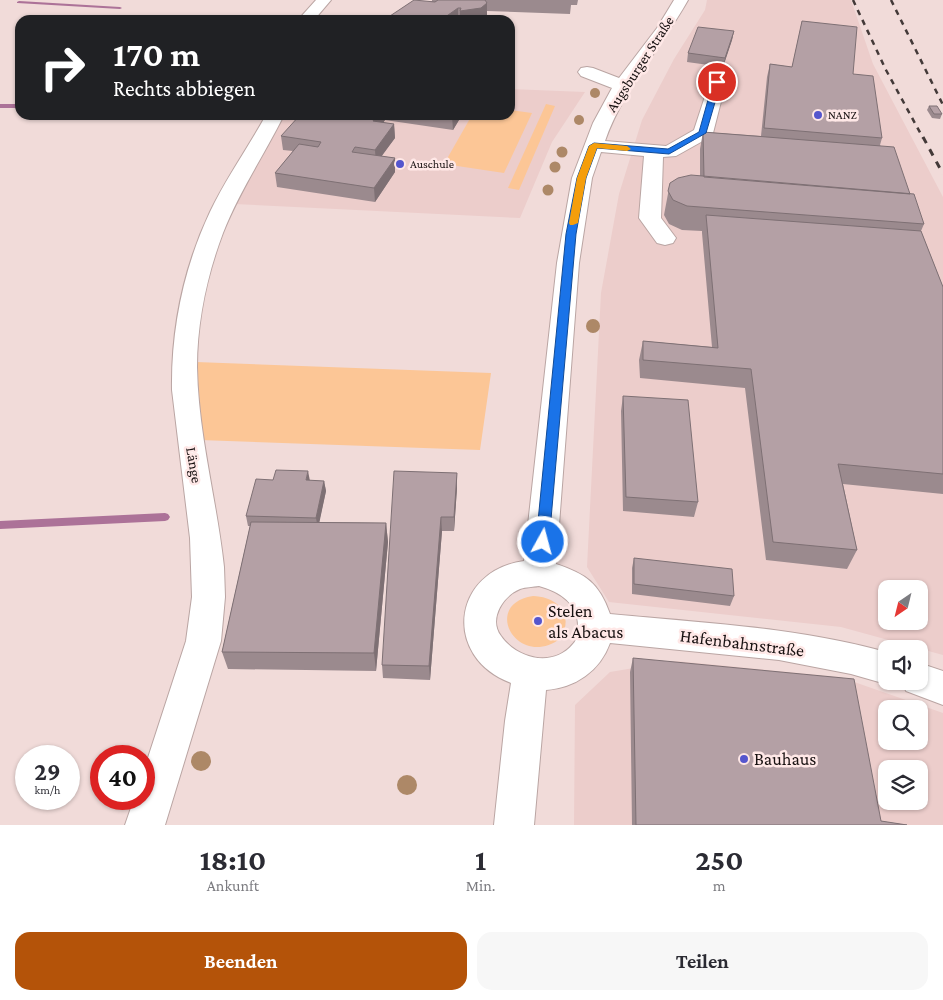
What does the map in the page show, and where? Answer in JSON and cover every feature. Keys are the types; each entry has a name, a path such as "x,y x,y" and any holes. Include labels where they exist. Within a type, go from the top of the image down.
{"street":[{"path":"310,15 324,0"},
{"name":"Augsburger Straße","path":"539,573 545,524 563,303 571,234 582,178 602,123 622,86 664,29 681,0"},
{"path":"587,72 622,86"},
{"path":"594,146 669,152 702,133 717,82"},
{"name":"Länge","path":"145,825 182,712 206,628 209,572 204,518 190,438 184,388 187,336 196,286 209,241 231,191 259,147 272,120"},
{"path":"654,151 650,218 665,238"},
{"path":"539,573 560,578 578,589 591,605 597,627 592,645 578,663 556,673 530,674 508,667 491,653 482,635 480,616 486,598 499,584 518,576 539,573"},
{"name":"Hafenbahnstraße","path":"597,627 644,633 756,642 878,665"},
{"path":"514,825 523,721 530,674"},
{"path":"928,682 943,688"}],"shaded area":[{"path":"707,0 851,0 873,64 943,197 943,655 928,651 928,640 888,640 841,627 609,602 587,567 601,293 619,194 642,120 674,59 705,10"},
{"name":"Auschule","path":"515,89 585,92 552,142 520,218 234,204 238,191 267,147 281,120 515,120"},
{"path":"546,104 555,106 519,190 508,188"},
{"path":"515,111 532,113 504,173 444,164 469,120 515,120"},
{"path":"196,362 491,373 480,450 200,440"},
{"path":"533,596 542,597 556,603 561,608 566,621 561,638 545,646 531,646 519,641 511,632 507,622 509,611 517,601"},
{"name":"Bauhaus","path":"676,661 840,677 906,700 878,700 878,750 928,750 928,708 943,713 943,825 574,825 575,705 610,672"}],"building":[{"path":"414,0 435,2 438,0 485,0 487,3 481,8 460,11 461,8 458,8 448,15 392,15"},
{"path":"802,21 857,27 853,74 873,76 882,138 764,128 770,64 792,67"},
{"path":"698,27 734,31 725,58 688,53"},
{"path":"929,106 937,106 942,114 934,114"},
{"path":"295,120 374,120 394,124 375,150 355,147 352,152 395,158 374,188 275,173 299,144 318,147 321,142 281,136"},
{"path":"703,132 894,147 910,194 704,177"},
{"path":"691,175 914,194 924,224 687,206 673,200 668,191 670,183 678,178"},
{"path":"706,215 921,231 943,287 943,474 838,464 857,550 773,542 751,369 643,360 643,341 718,348"},
{"path":"623,396 688,400 698,502 626,497"},
{"path":"276,470 308,471 306,480 324,481 316,518 246,516 256,479 273,480"},
{"path":"394,471 457,473 454,517 441,517 429,666 382,665"},
{"path":"251,522 386,523 374,653 222,652"},
{"path":"634,558 732,569 734,596 634,584"},
{"name":"Bauhaus","path":"633,658 854,679 881,821 907,825 636,825"}],"waterway":[{"path":"19,2 120,8"},
{"path":"0,106 15,106"},
{"path":"0,525 165,517"}],"railway":[{"path":"853,0 886,70 923,138"},
{"path":"891,0 943,105"},
{"path":"923,137 943,174"}],"slow traffic":[{"path":"573,223 582,178 594,146 627,149"}],"place":[{"name":"NANZ","path":"818,115"},
{"name":"Auschule","path":"400,164"},
{"name":"Stelen als Abacus","path":"538,621"},
{"name":"Bauhaus","path":"744,759"}],"route":[{"path":"543,542 563,303 571,234 582,178 594,146 669,152 702,133 717,82"}]}
